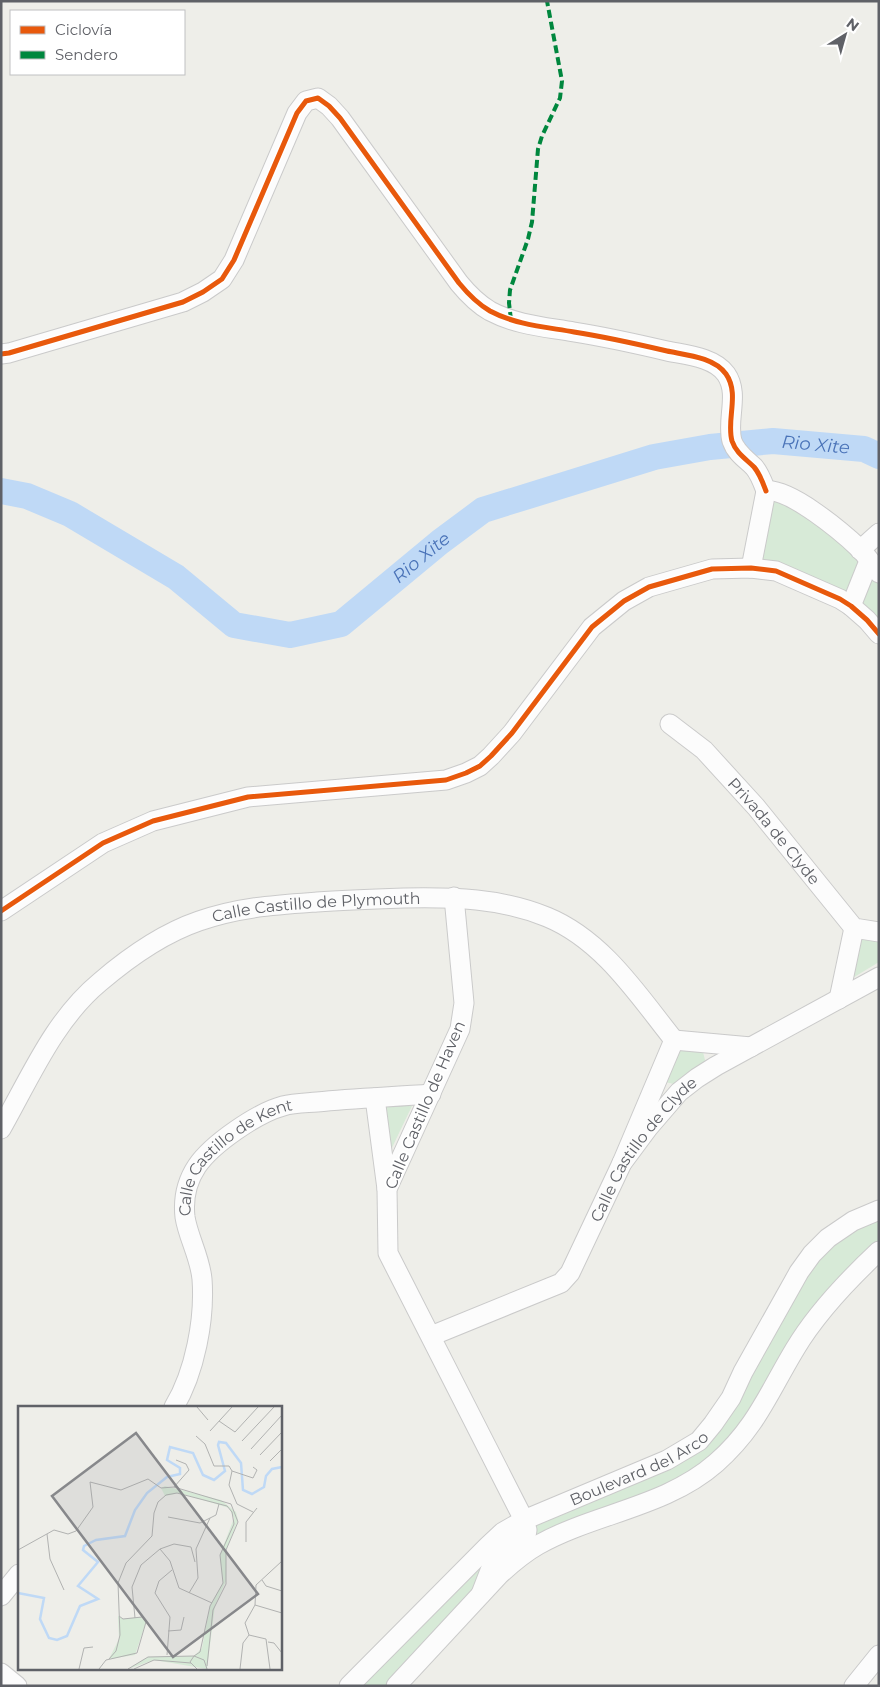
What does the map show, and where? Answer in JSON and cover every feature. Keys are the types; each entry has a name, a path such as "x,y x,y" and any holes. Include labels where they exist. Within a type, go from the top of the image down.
{"street":[{"path":"1,354 183,302 203,292 222,279 234,260 297,112 306,101 318,98 340,118 459,283 472,298 490,311 511,320 644,346 711,362 719,367 730,381 732,404 730,424 733,443 740,455 755,468 766,491 751,568"},
{"path":"766,491 780,492 804,505 836,528 869,561"},
{"path":"851,606 879,533"},
{"path":"1,911 103,843 153,821 248,797 446,780 480,766 512,733 592,627 624,601 648,587 712,569 751,568 776,571 840,599 868,620 879,634"},
{"name":"Privada de Clyde","path":"670,724 704,750 756,807 854,928"},
{"name":"Calle Castillo de Plymouth","path":"1,1129 55,1032 72,1010 100,982 164,936 197,922 245,908 354,899 454,897 515,906 548,917 576,933 607,958 674,1040"},
{"name":"Calle Castillo de Haven","path":"387,1189 460,1029 464,1002 454,897"},
{"path":"839,999 854,928 879,932"},
{"name":"Calle Castillo de Clyde","path":"431,1336 561,1283 570,1273 622,1163 648,1128 679,1092 716,1066 879,977"},
{"path":"622,1163 674,1040 751,1047"},
{"name":"Calle Castillo de Kent","path":"174,1406 188,1376 198,1344 201,1313 202,1278 186,1218 184,1198 187,1186 196,1167 209,1152 255,1118 284,1106 331,1100 431,1094"},
{"name":"Calle Castillo de Haven","path":"375,1098 387,1189 388,1253 524,1520"},
{"name":"Boulevard del Arco","path":"349,1686 504,1532 524,1520 667,1460 699,1441 731,1398 743,1372 799,1272 812,1254 840,1229 879,1210"},
{"name":"Boulevard del Arco","path":"396,1686 481,1594 512,1564 538,1545 673,1492 714,1465 737,1444 758,1417 796,1348 814,1321 842,1288 879,1251"},
{"path":"481,1594 491,1568 500,1556 526,1536 527,1530 524,1520"},
{"path":"1,1596 18,1575"},
{"path":"854,1686 879,1655"},
{"path":"1,1673 17,1686"}],"green space":[{"path":"766,491 779,492 879,573 879,634 867,620 762,569 759,530"},
{"path":"858,935 879,938 879,962 846,982"},
{"path":"674,1047 702,1048 706,1064 678,1085 665,1082"},
{"path":"380,1106 412,1106 388,1156"},
{"path":"879,1209 879,1251 714,1465 538,1545 396,1686 349,1686 488,1546 699,1441 799,1272"}],"waterway":[{"name":"Rio Xite","path":"1,491 27,496 70,514 176,577 234,625 290,635 341,624 440,542 483,510 654,457 710,447 773,441 864,449 879,456"}],"marked path":[{"path":"511,320 510,290 532,222 538,149 560,98 562,81 547,1"}],"cycle path":[{"path":"1,354 183,302 203,292 222,279 234,260 297,113 306,101 318,98 340,118 459,283 473,298 490,311 500,316 542,327 610,338 691,356 707,360 721,368 726,374 732,390 730,424 732,441 739,452 754,467 766,491"},
{"path":"1,911 103,843 153,821 248,797 446,780 466,773 480,766 512,733 592,627 624,601 649,587 712,569 751,568 776,571 840,599 867,620 879,634"}]}
